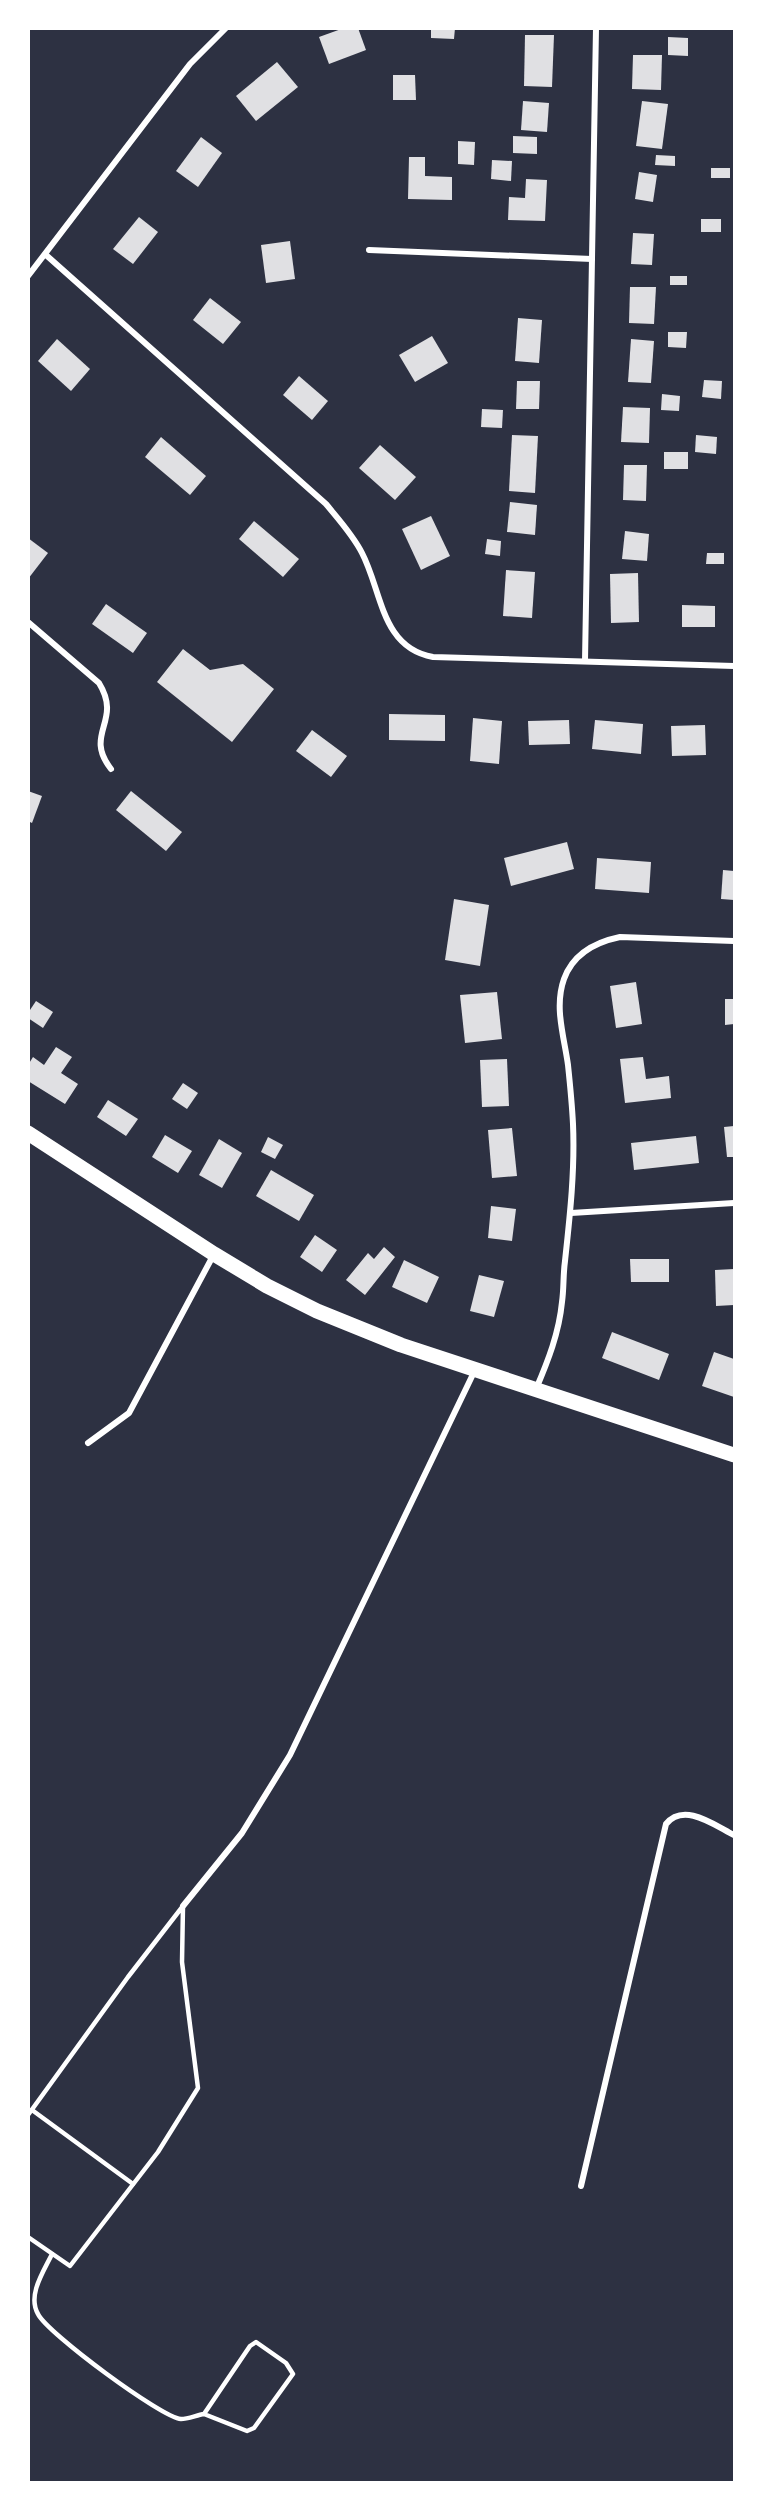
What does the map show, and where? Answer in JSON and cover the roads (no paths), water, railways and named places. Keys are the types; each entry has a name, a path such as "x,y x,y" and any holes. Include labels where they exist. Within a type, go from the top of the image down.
{"main road":[{"path":"28,1133 214,1254 267,1286 317,1311 376,1336 735,1455"}],"street":[{"path":"28,276 190,64 226,28"},
{"path":"585,661 596,28"},
{"path":"369,250 592,259"},
{"path":"46,255 326,504 346,527 362,552 375,582 387,624 396,638 408,648 433,657 735,666"},
{"path":"28,622 99,683 105,693 108,705 107,718 100,736 99,748 103,759 111,769"},
{"path":"535,1390 548,1362 558,1330 570,1213 573,1125 568,1065 560,1011 560,994 565,977 574,961 587,949 602,941 620,937 735,941"},
{"path":"570,1213 735,1203"},
{"path":"88,1443 129,1413 214,1254"},
{"path":"183,1906 242,1833 290,1755 475,1369"},
{"path":"581,2186 666,1824 671,1817 681,1813 691,1814 735,1835"}],"lane":[{"path":"133,2184 30,2113 128,1977 183,1906"},
{"path":"28,2237 70,2266 158,2152 198,2088 182,1962 183,1906"},
{"path":"52,2254 36,2289 37,2314 64,2342 161,2411 181,2419 204,2414 247,2431 254,2427 293,2374 286,2363 256,2342 250,2346 204,2414"}]}
